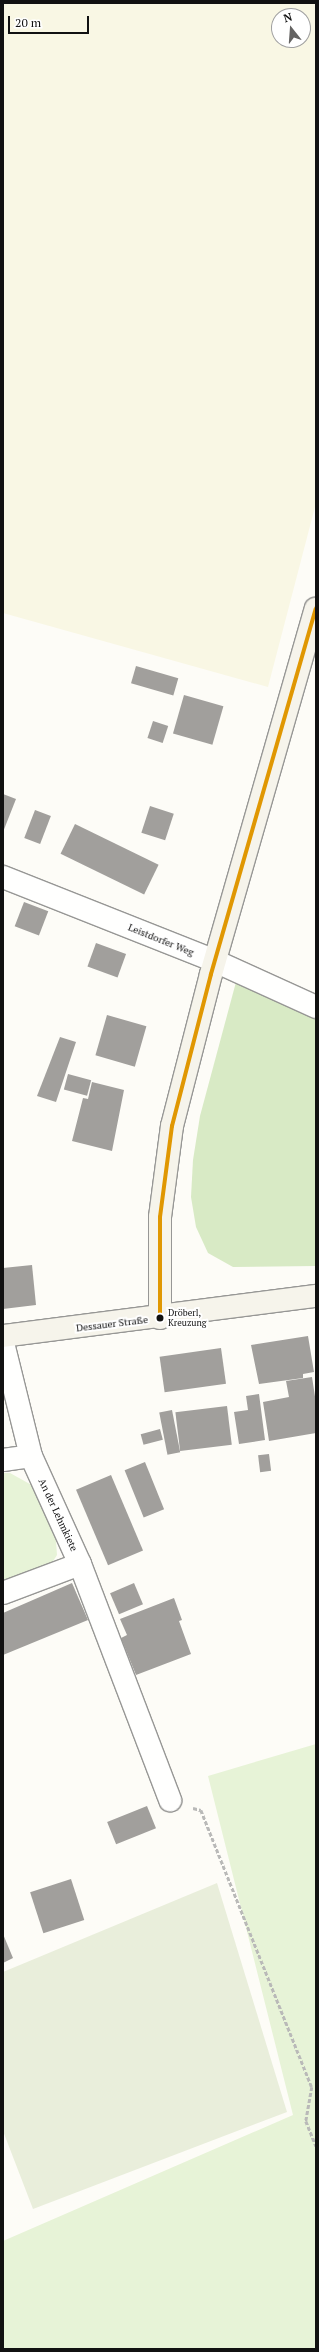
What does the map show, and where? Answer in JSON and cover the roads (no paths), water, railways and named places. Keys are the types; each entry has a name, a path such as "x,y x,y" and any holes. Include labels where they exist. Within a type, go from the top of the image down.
{"main road":[{"path":"160,1318 160,1216 172,1126 215,961 316,609"},
{"name":"Dessauer Straße","path":"3,1336 160,1318 316,1296"}],"street":[{"name":"Leistdorfer Weg","path":"3,877 215,961 316,1007"},
{"name":"An der Lehmkiete","path":"3,1343 31,1456 80,1564 3,1593"},
{"path":"3,1460 31,1456"},
{"path":"80,1564 170,1800"}],"place":[{"name":"Dröberl, Kreuzung","path":"160,1318"}]}
